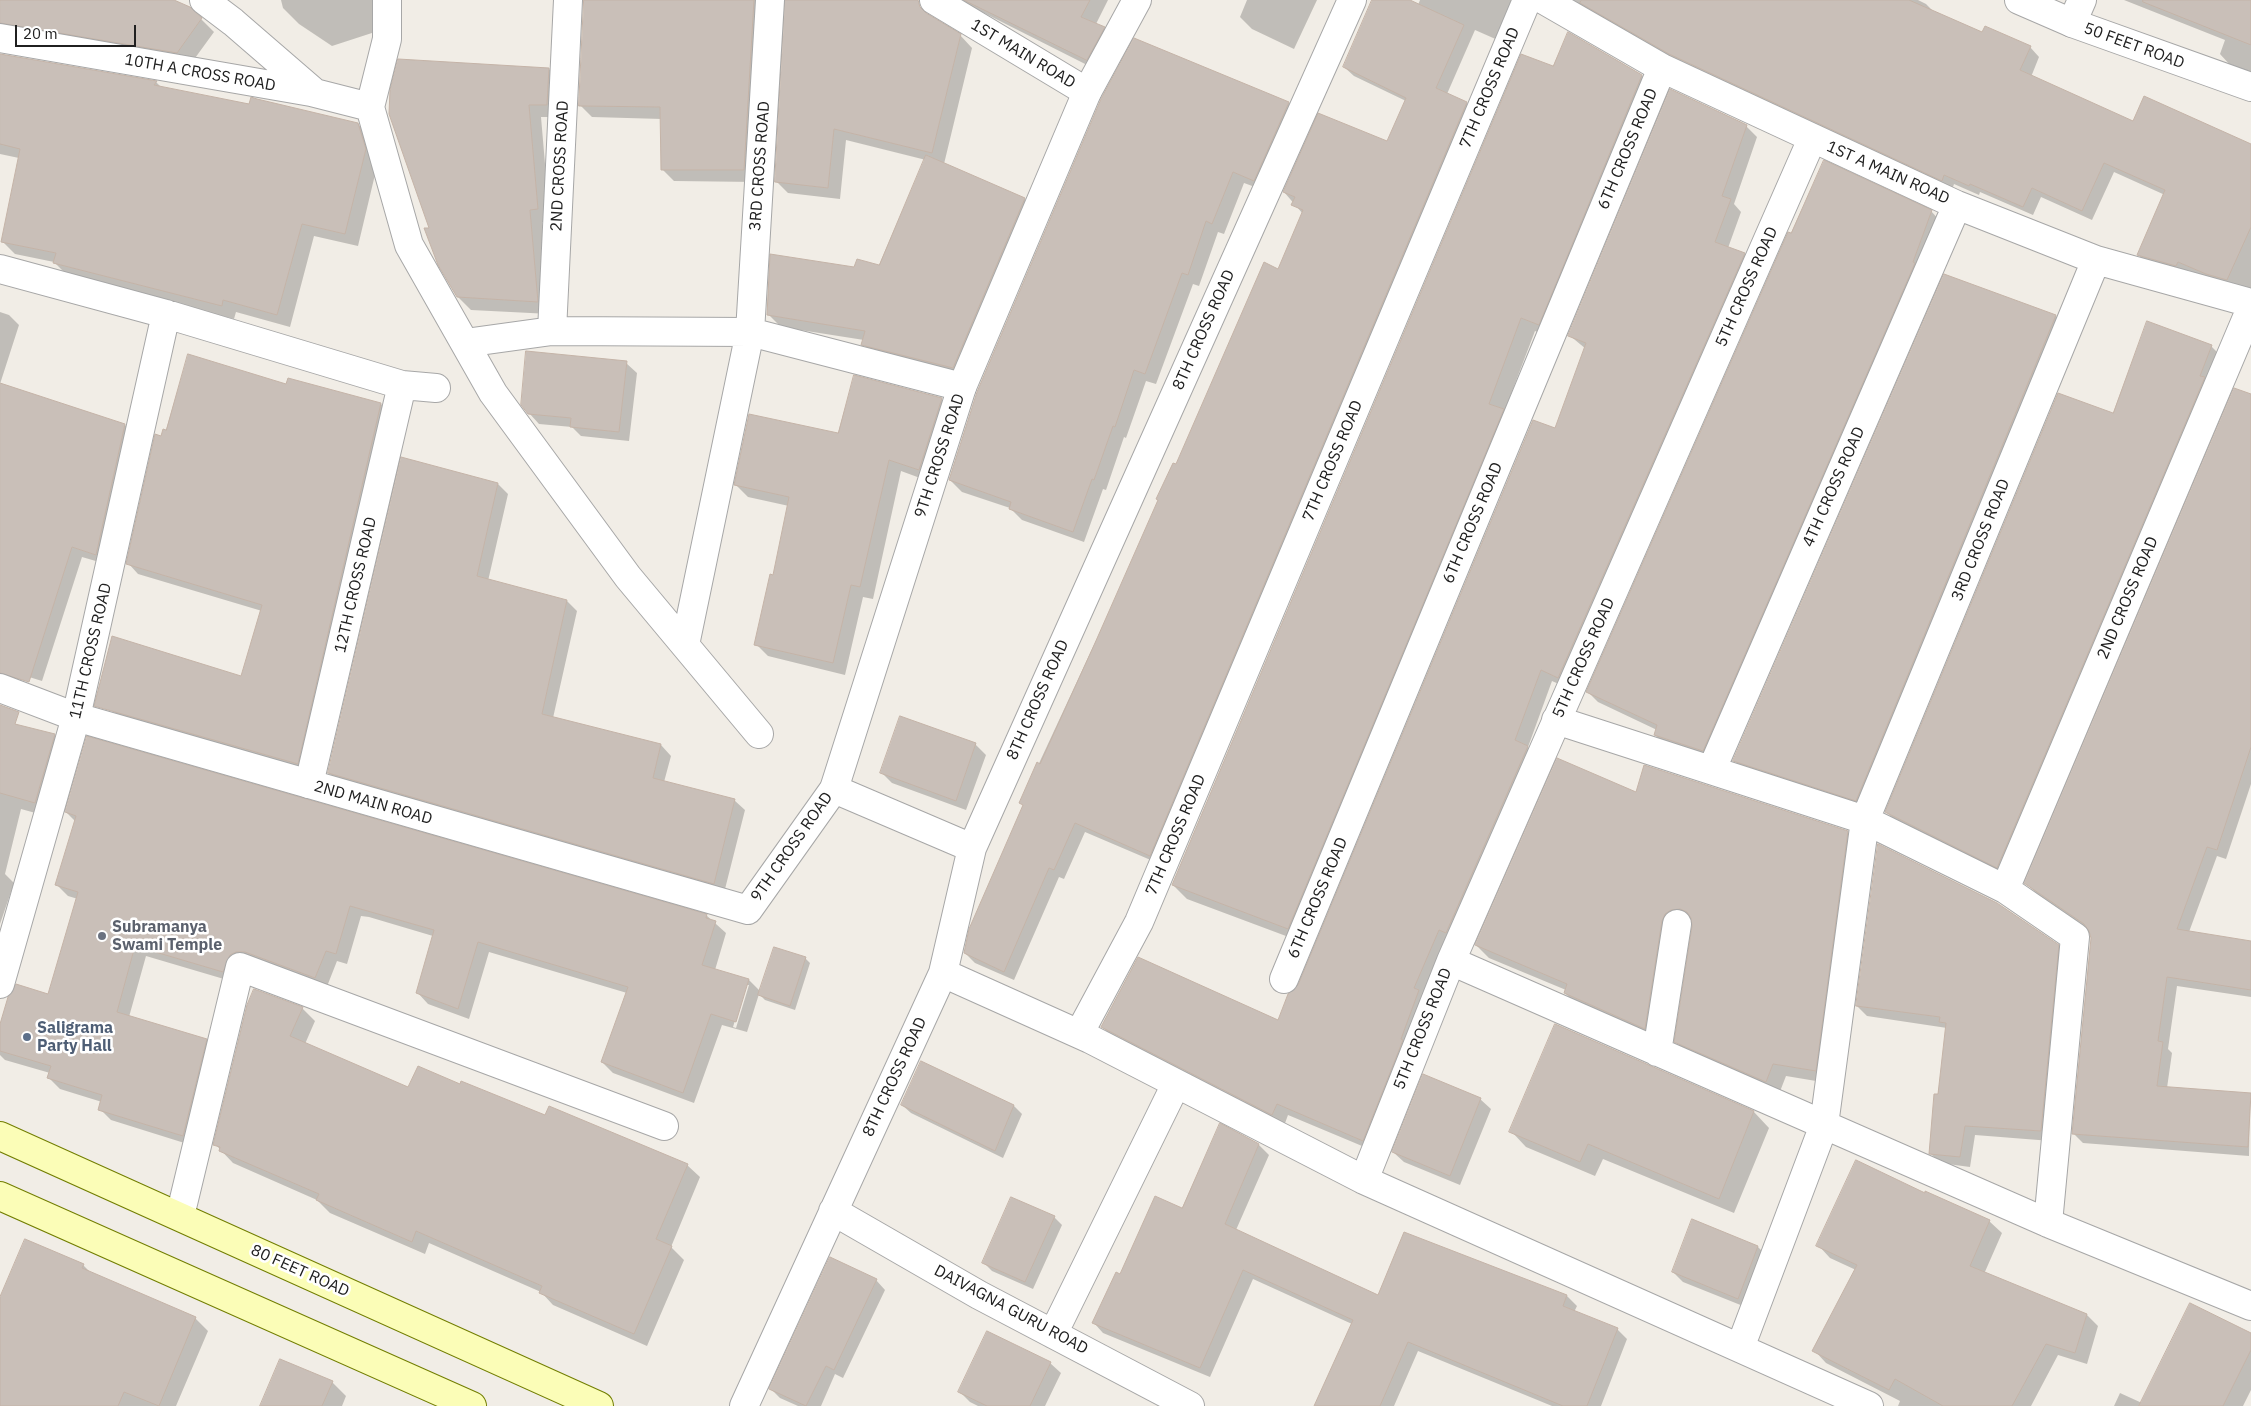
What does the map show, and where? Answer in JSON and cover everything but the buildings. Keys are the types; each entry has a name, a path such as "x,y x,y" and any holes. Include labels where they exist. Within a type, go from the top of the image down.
{"main road":[{"name":"80 FEET ROAD","path":"0,1136 599,1406"},
{"path":"0,1196 472,1406"}],"street":[{"path":"204,0 233,22 315,93"},
{"path":"387,0 386,39 370,106 409,245 492,393 628,577 759,734"},
{"name":"2ND CROSS ROAD","path":"552,332 568,0"},
{"name":"3RD CROSS ROAD","path":"685,645 750,332 770,0"},
{"name":"1ST MAIN ROAD","path":"934,0 1087,92"},
{"name":"9TH CROSS ROAD","path":"748,910 834,789 962,387 1087,92 1137,0"},
{"name":"8TH CROSS ROAD","path":"744,1406 944,973 972,848 1352,0"},
{"name":"7TH CROSS ROAD","path":"1079,1034 1139,922 1527,0"},
{"name":"1ST A MAIN ROAD","path":"1544,0 1662,68 1957,205 2096,260 2251,303"},
{"name":"50 FEET ROAD","path":"2019,0 2077,12 2251,87"},
{"name":"10TH A CROSS ROAD","path":"0,38 315,93 370,106"},
{"name":"6TH CROSS ROAD","path":"1284,979 1662,68"},
{"name":"5TH CROSS ROAD","path":"1364,1180 1451,961 1812,139"},
{"name":"4TH CROSS ROAD","path":"1712,769 1957,205"},
{"name":"3RD CROSS ROAD","path":"1740,1348 1824,1125 1865,820 2096,260"},
{"path":"0,269 166,314 402,385 436,388"},
{"name":"2ND CROSS ROAD","path":"2005,889 2251,308"},
{"name":"11TH CROSS ROAD","path":"0,984 76,717 166,314"},
{"path":"464,343 552,332 750,332 962,387"},
{"name":"12TH CROSS ROAD","path":"309,784 402,385"},
{"name":"2ND MAIN ROAD","path":"0,688 76,717 748,910"},
{"path":"1556,720 1865,820 2005,889 2075,937 2048,1224"},
{"path":"834,789 972,848"},
{"path":"1657,1052 1677,924"},
{"path":"1451,961 2048,1224 2251,1306"},
{"path":"180,1216 240,967 664,1126"},
{"path":"944,973 1079,1034 1364,1180 1869,1406"},
{"path":"1053,1334 1176,1084"},
{"name":"DAIVAGNA GURU ROAD","path":"833,1211 979,1295 1190,1406"}],"place":[{"name":"Subramanya Swami Temple","path":"102,936"},
{"name":"Saligrama Party Hall","path":"27,1037"}]}
